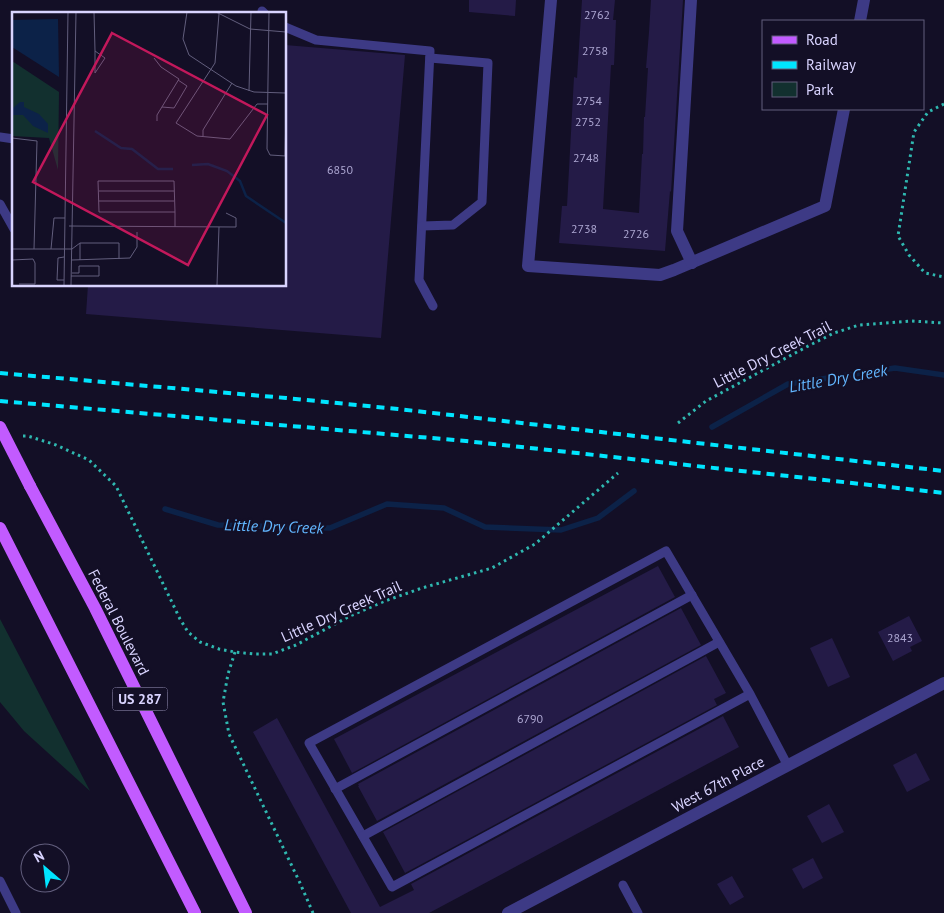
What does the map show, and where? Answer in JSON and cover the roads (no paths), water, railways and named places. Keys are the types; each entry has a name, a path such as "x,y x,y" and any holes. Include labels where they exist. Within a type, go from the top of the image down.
{"main road":[{"name":"Federal Boulevard","path":"0,427 95,608 246,913"},
{"name":"US 287","path":"0,528 195,913"}],"street":[{"path":"551,0 528,266 660,275 825,206 844,110"},
{"path":"691,0 678,231 692,263"},
{"path":"860,20 864,0"},
{"name":"West 67th Place","path":"508,913 944,683"}],"lane":[{"path":"286,27 316,40 430,51 419,280 433,306"},
{"path":"422,226 453,225 482,202 488,63 430,58"},
{"path":"0,204 12,225"},
{"path":"750,694 392,887 309,743 666,551 750,694 788,766"},
{"path":"336,788 692,595"},
{"path":"363,836 720,642"},
{"path":"0,881 16,913"},
{"path":"623,885 638,913"}],"waterway":[{"name":"Little Dry Creek","path":"712,427 788,384 895,368 944,375"},
{"name":"Little Dry Creek","path":"165,509 218,525 330,528 387,504 444,508 485,527 561,530 598,518 634,491"}],"railway":[{"path":"0,373 398,409 944,471"},
{"path":"0,401 466,441 944,493"}]}
